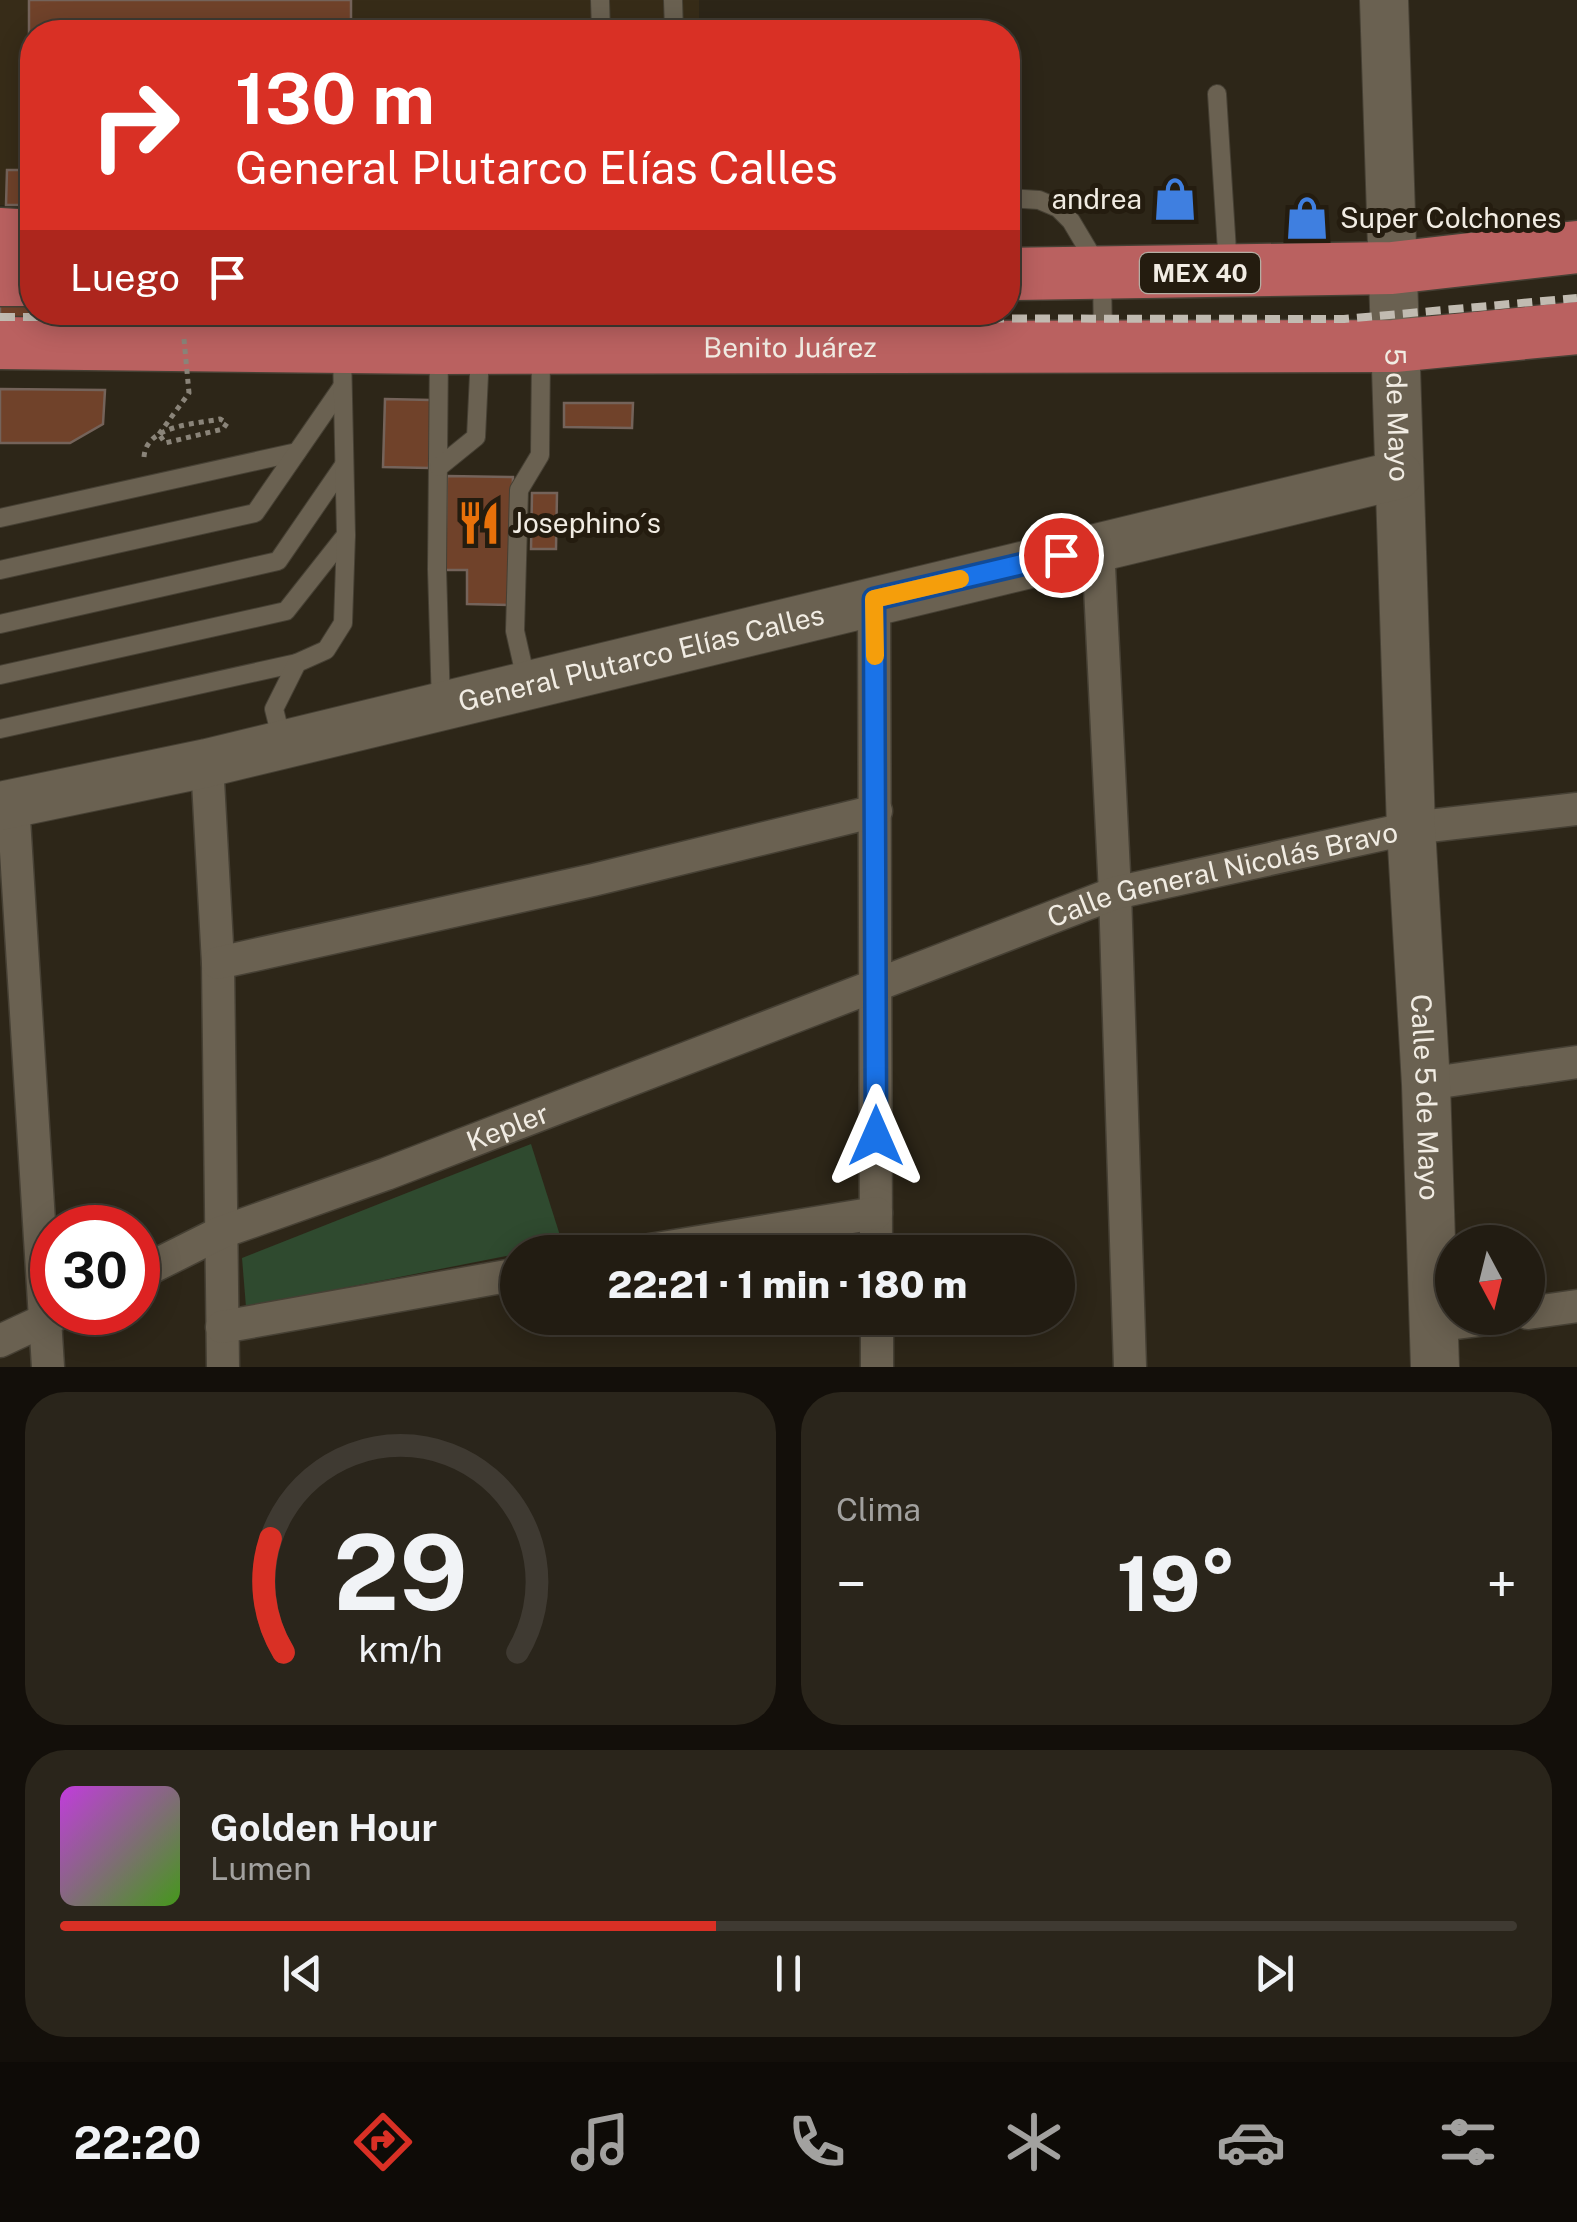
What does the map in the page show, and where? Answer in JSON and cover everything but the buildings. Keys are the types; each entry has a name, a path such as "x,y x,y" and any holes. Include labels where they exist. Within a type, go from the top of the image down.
{"main road":[{"name":"MEX 40","path":"1020,274 1392,268 1577,247"},
{"path":"1019,325 1021,345"},
{"name":"Benito Juárez","path":"0,344 164,342 342,367 460,348 1394,346 1577,328"},
{"path":"0,363 82,358 164,342"}],"street":[{"name":"5 de Mayo","path":"1384,0 1411,828"},
{"name":"General Plutarco Elías Calles","path":"7,805 207,762 1398,475"},
{"path":"1098,546 1116,893 1130,1367"},
{"path":"874,599 876,1235"},
{"path":"207,762 218,962 223,1367"},
{"path":"7,805 43,1205"},
{"name":"Calle General Nicolás Bravo","path":"876,982 1116,893 1411,828 1577,809"},
{"path":"218,962 592,880 876,811"},
{"name":"Calle 5 de Mayo","path":"1411,828 1426,1084 1434,1346"},
{"name":"Kepler","path":"160,1263 222,1232 386,1174 876,982"},
{"path":"1426,1084 1577,1062"},
{"path":"739,1235 876,1212"},
{"path":"222,1327 500,1277"},
{"path":"1545,1311 1577,1306"},
{"path":"0,1341 30,1327"},
{"path":"48,1367 51,1335"},
{"path":"876,1335 877,1367"},
{"path":"1434,1346 1458,1335"}],"lane":[{"path":"1217,94 1229,273"},
{"path":"1020,199 1040,200 1058,208 1102,273 1103,346"},
{"path":"438,466 476,437 460,348"},
{"path":"441,705 438,466 460,348"},
{"path":"526,684 514,632 519,490 540,454 542,348"},
{"path":"0,570 255,514 298,452 342,367"},
{"path":"0,730 297,663 326,650 343,623 346,534 342,367"},
{"path":"0,518 298,452"},
{"path":"0,624 278,560 344,465"},
{"path":"0,675 286,611 346,534"},
{"path":"283,743 274,708 297,663"}],"path":[{"path":"144,456 149,441 166,430 220,419 226,426 160,441 160,434 189,393 164,342"}],"shaded area":[{"path":"0,0 699,0 699,20 20,20 20,205 0,205"}],"green space":[{"path":"531,1144 560,1235 500,1235 500,1257 246,1307 242,1258"}],"railway":[{"path":"1020,319 1344,319 1577,298"},
{"path":"0,317 20,317"}],"slow traffic":[{"path":"875,656 874,599 960,579"}],"place":[{"name":"andrea","path":"1175,199"},
{"name":"Super Colchones","path":"1307,218"},
{"name":"Josephino´s","path":"479,523"}],"route":[{"path":"876,1136 874,599 1061,555"}]}
